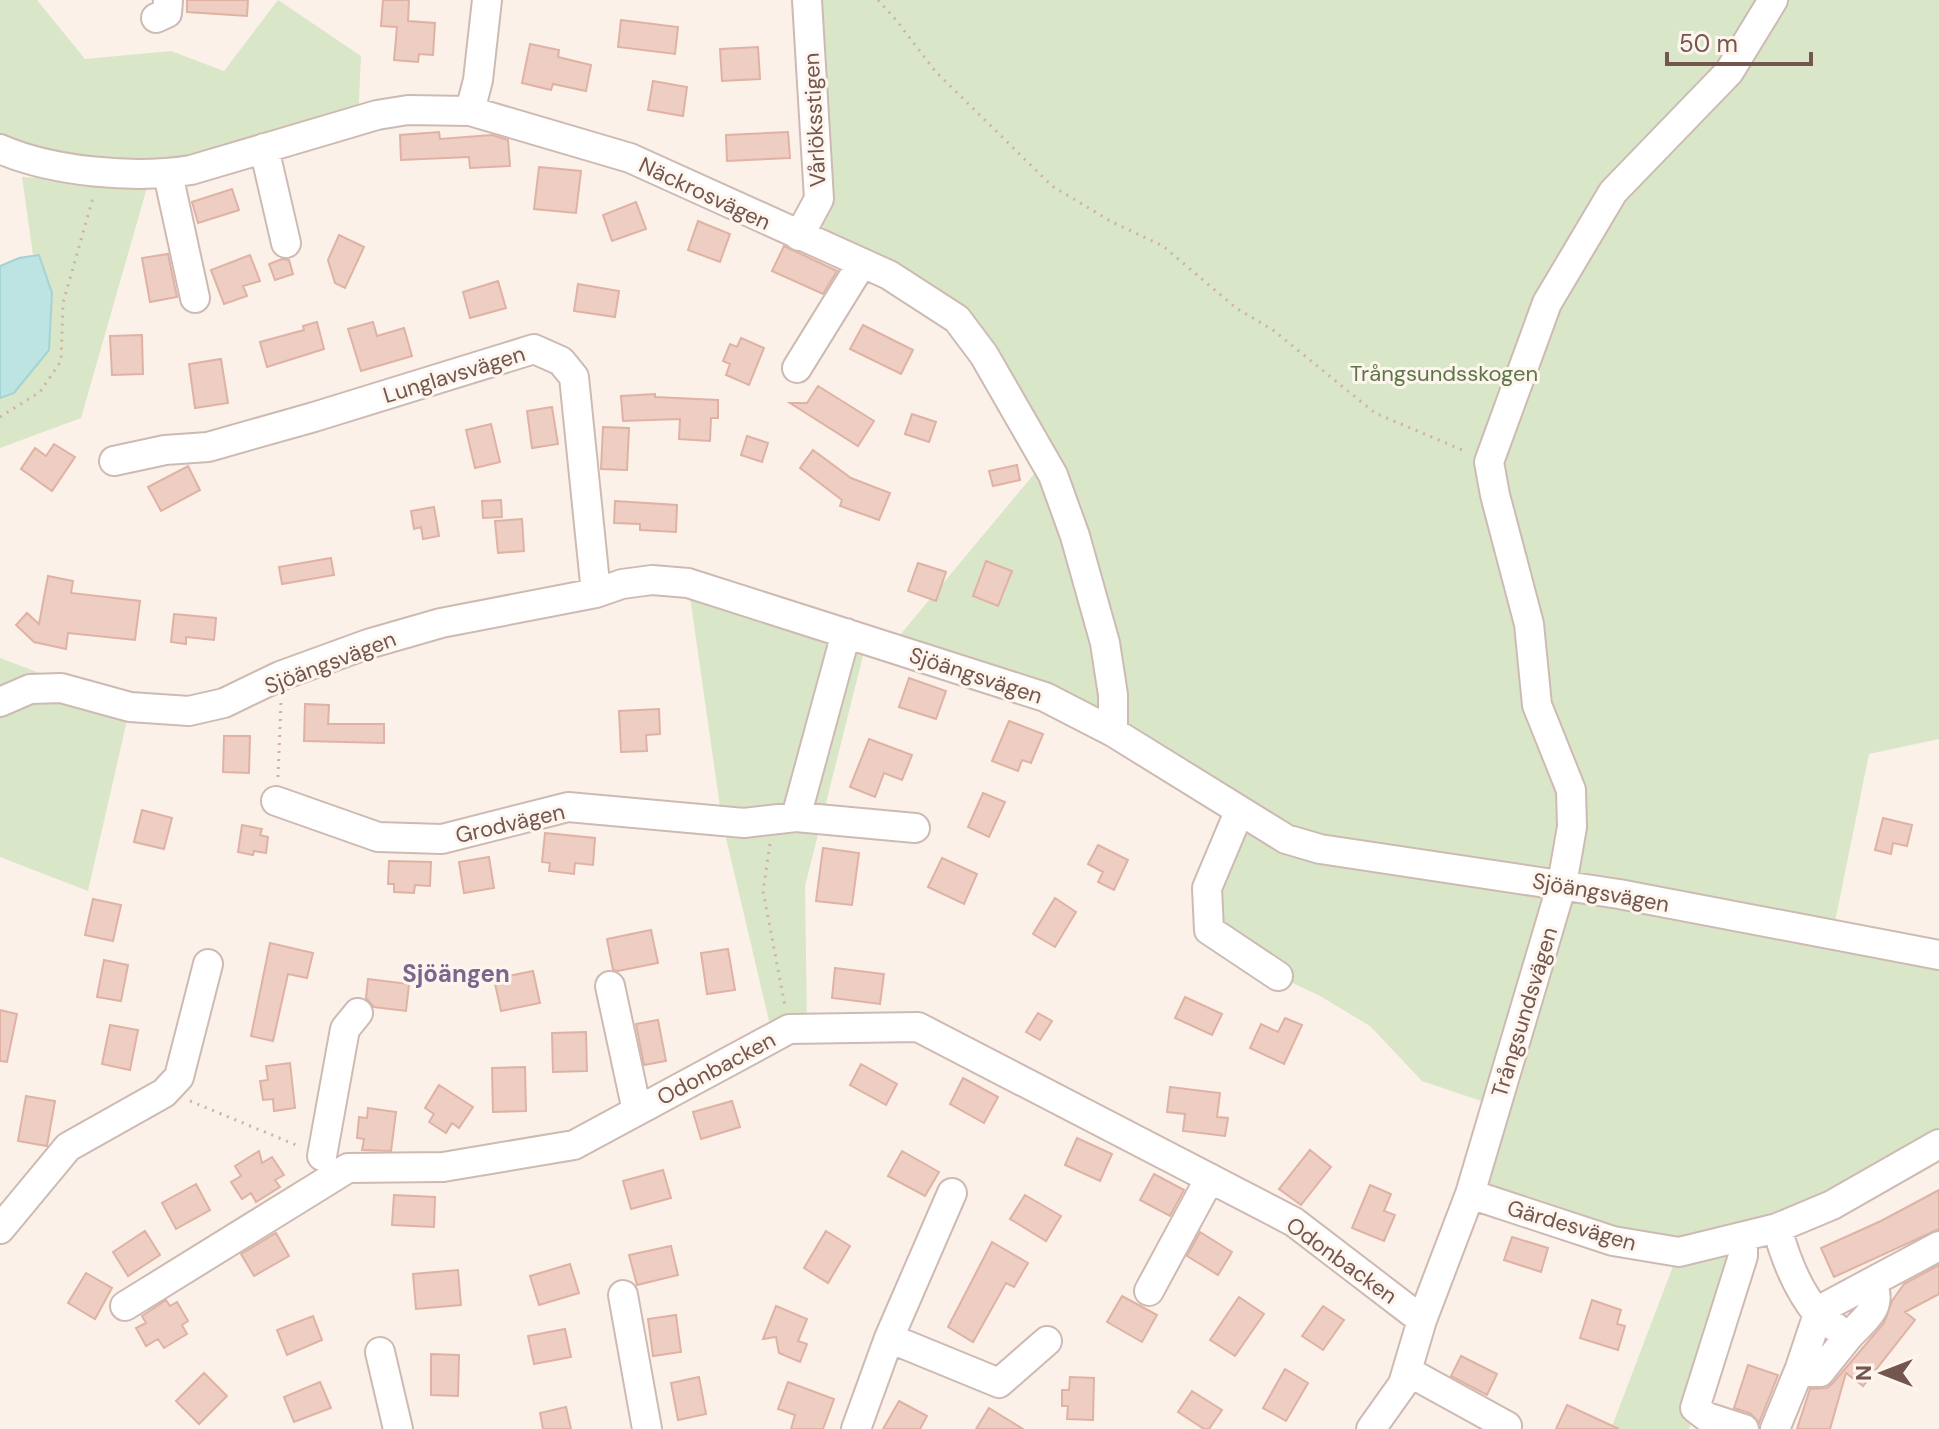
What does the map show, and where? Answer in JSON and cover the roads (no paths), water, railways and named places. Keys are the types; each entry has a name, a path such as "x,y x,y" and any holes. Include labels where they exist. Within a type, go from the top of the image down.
{"street":[{"path":"470,111 478,80 487,0"},
{"name":"Vårlöksstigen","path":"799,236 819,199 807,0"},
{"name":"Trångsundsvägen","path":"1371,1429 1403,1384 1422,1320 1470,1194 1562,884 1572,827 1571,790 1537,705 1529,624 1489,462 1547,303 1613,192 1729,72 1773,0"},
{"name":"Näckrosvägen","path":"0,149 44,163 101,171 168,174 377,115 408,110 470,111 630,158 889,275 957,319 984,355 1053,475 1075,536 1105,643 1113,695 1113,732"},
{"path":"264,148 286,243"},
{"path":"168,174 195,298"},
{"path":"797,368 862,263"},
{"name":"Lunglavsvägen","path":"114,461 165,450 208,447 534,349 561,361 574,377 596,593"},
{"name":"Sjöängsvägen","path":"0,702 30,689 61,688 130,707 189,711 224,703 280,676 368,644 441,623 596,593 622,584 652,580 688,583 1045,697 1113,732 1286,839 1320,849 1562,884 1939,955"},
{"path":"787,818 846,633"},
{"name":"Grodvägen","path":"276,801 378,837 442,839 568,807 744,823 787,818 915,828"},
{"path":"1239,812 1207,888 1209,930 1278,976"},
{"path":"0,1229 68,1147 164,1093 179,1077 208,964"},
{"path":"610,986 637,1111"},
{"path":"322,1156 345,1029 358,1013"},
{"name":"Odonbacken","path":"125,1306 348,1168 443,1167 574,1145 789,1029 918,1027 1294,1222 1422,1320"},
{"name":"Gärdesvägen","path":"1470,1194 1613,1241 1679,1252 1777,1228 1832,1205 1939,1144"},
{"path":"1149,1291 1210,1178"},
{"path":"856,1429 889,1338 952,1193"},
{"path":"1777,1228 1783,1251 1810,1304 1848,1337"},
{"path":"1743,1237 1743,1256 1695,1408 1707,1417 1744,1429"},
{"path":"1775,1429 1818,1314 1823,1308 1939,1246"},
{"path":"1800,1368 1820,1372 1873,1310 1878,1295 1872,1283"},
{"path":"623,1295 647,1429"},
{"path":"889,1338 999,1383 1047,1341"},
{"path":"380,1352 398,1429"},
{"path":"1407,1371 1507,1426"}],"water":[{"path":"39,255 52,293 49,350 14,393 0,398 0,266 19,258"}],"district":[{"name":"Sjöängen","path":"456,974"}],"park label":[{"name":"Trångsundsskogen","path":"1444,373"}]}
